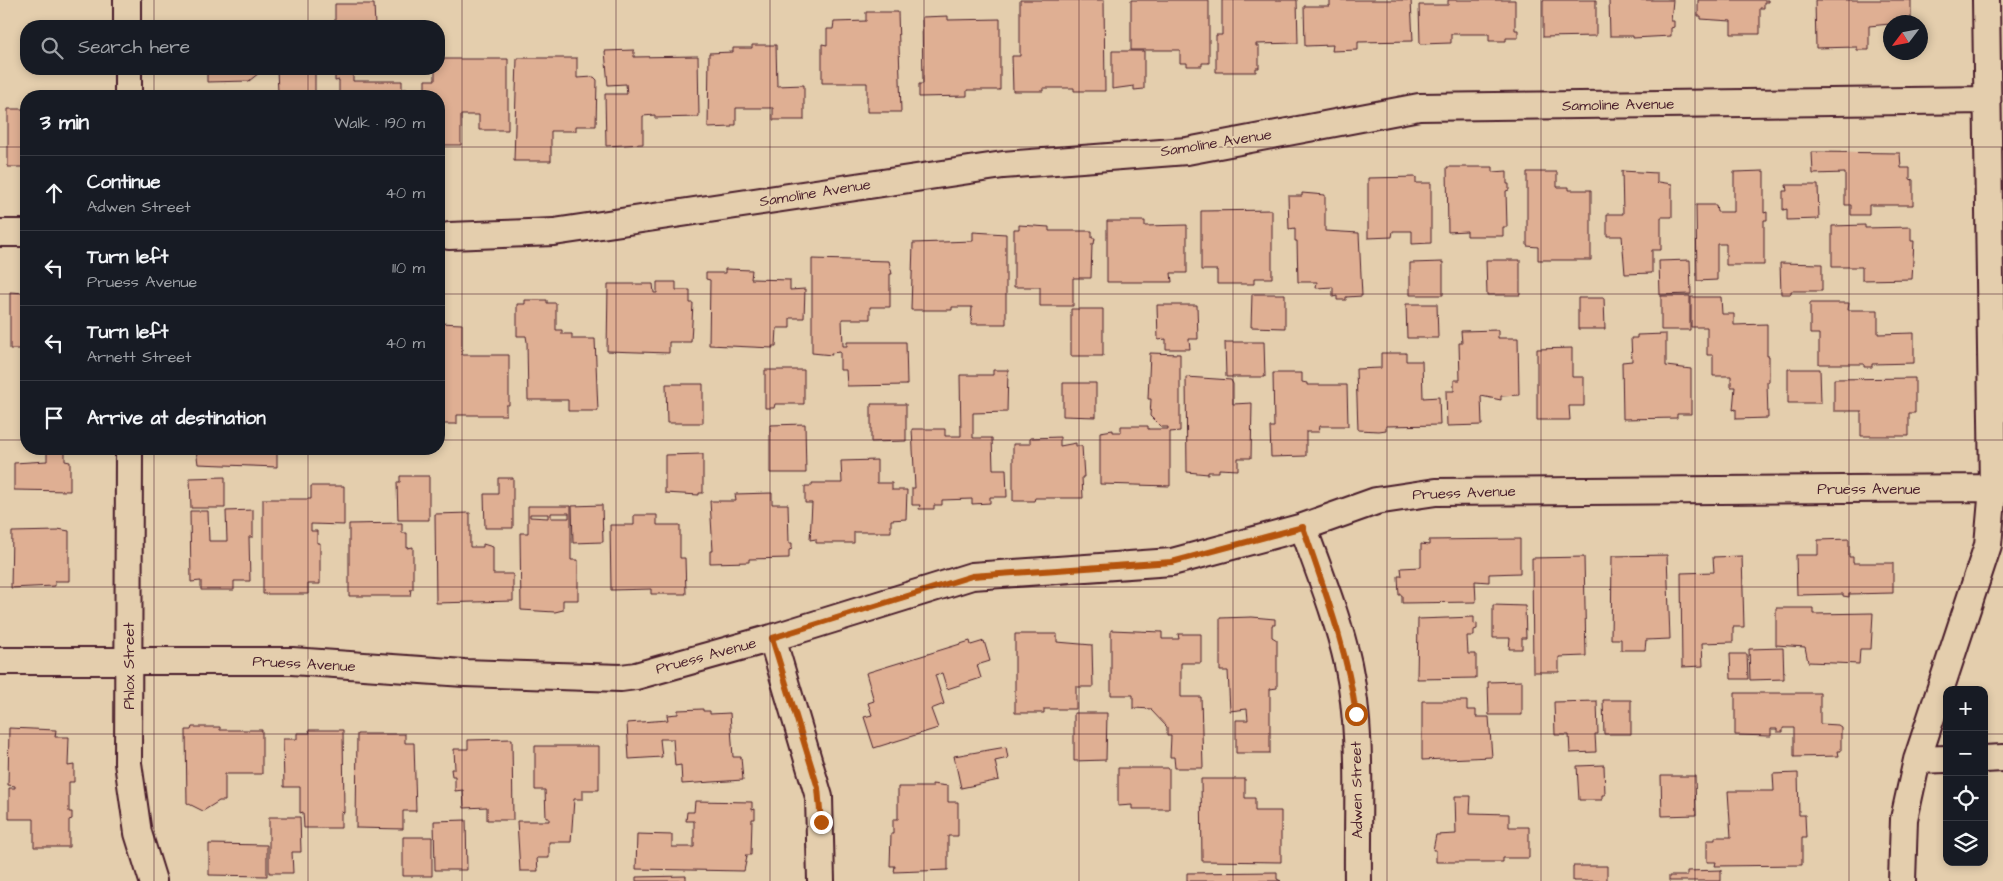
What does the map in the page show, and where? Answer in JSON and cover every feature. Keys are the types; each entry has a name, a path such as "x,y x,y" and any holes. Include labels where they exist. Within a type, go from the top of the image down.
{"street":[{"path":"127,0 127,20"},
{"path":"1902,881 1904,819 1917,760 1988,545 1993,488 1986,0"},
{"path":"128,75 128,90"},
{"name":"Samoline Avenue","path":"449,236 554,232 1004,165 1187,151 1419,107 1987,100"},
{"path":"0,233 20,233"},
{"name":"Phlox Street","path":"129,455 130,660 128,763 130,788 138,833 153,881"},
{"name":"Pruess Avenue","path":"0,661 292,661 464,673 621,678 636,676 772,638 972,576 1172,562 1303,527 1376,501 1436,492 1993,488"},
{"name":"Adwen Street","path":"1303,527 1341,638 1352,689 1357,739 1358,881"},
{"path":"772,638 818,788 821,814 821,881"},
{"path":"1988,758 2003,758"},
{"path":"1917,760 1943,759"}],"building":[{"path":"1020,0 1104,0 1105,91 1043,88 1043,91 1013,91 1012,56 1020,56"},
{"path":"1131,0 1209,0 1209,63 1202,63 1202,66 1187,66 1187,63 1180,63 1180,50 1131,50"},
{"path":"1222,0 1297,0 1298,43 1256,44 1256,46 1259,46 1259,68 1256,68 1256,72 1216,72 1216,35 1222,35"},
{"path":"1330,0 1411,0 1413,41 1358,42 1358,50 1332,51 1333,45 1305,46 1304,6 1330,6"},
{"path":"1448,0 1515,0 1515,30 1518,30 1518,38 1506,38 1506,41 1489,41 1489,34 1451,34 1451,43 1420,44 1419,5 1448,5"},
{"path":"1543,0 1596,0 1596,36 1543,37"},
{"path":"1609,0 1673,0 1671,21 1674,21 1674,27 1671,28 1671,36 1633,38 1633,36 1610,36"},
{"path":"1698,0 1768,0 1768,2 1764,2 1764,8 1760,8 1760,34 1731,34 1731,21 1701,19 1701,16 1698,16"},
{"path":"1815,0 1911,0 1911,15 1883,15 1883,25 1869,26 1869,50 1857,50 1857,47 1816,48"},
{"path":"335,4 374,4 375,20 335,20"},
{"path":"866,12 898,12 901,112 867,112 867,83 822,83 822,44 827,45 827,29 833,29 834,22 866,21"},
{"path":"948,16 948,20 1000,19 1000,90 967,90 967,96 919,97 919,84 923,84 922,17"},
{"path":"752,45 776,45 777,86 804,85 804,120 773,120 773,108 736,108 736,125 732,125 732,127 708,128 709,53 733,52 733,48 752,48"},
{"path":"634,50 634,57 698,56 699,117 655,118 655,115 643,116 643,144 606,146 605,94 627,94 626,84 608,85 605,51"},
{"path":"1112,51 1144,51 1144,89 1134,90 1134,86 1112,89"},
{"path":"517,58 577,58 577,78 594,77 597,80 596,126 576,126 576,131 551,131 551,161 514,161"},
{"path":"445,59 508,59 508,130 479,130 479,115 461,115 461,145 445,145 445,90 425,90 425,80 435,80 435,75 445,75"},
{"path":"207,75 256,75 249,81 207,82"},
{"path":"277,75 315,75 315,90 278,90"},
{"path":"335,75 353,75 353,81 402,81 402,89 415,90 339,90 339,80 335,81"},
{"path":"8,109 20,109 20,167 8,167"},
{"path":"1812,152 1900,153 1901,168 1910,168 1910,179 1913,180 1913,205 1869,205 1869,215 1851,215 1851,205 1845,205 1845,173 1813,174"},
{"path":"1447,167 1493,167 1493,172 1507,171 1509,190 1506,191 1507,227 1503,227 1503,236 1467,236 1467,231 1448,232"},
{"path":"1622,171 1657,173 1657,184 1659,182 1672,184 1672,217 1661,217 1661,250 1652,250 1652,273 1625,274 1622,236 1607,236 1607,214 1623,214"},
{"path":"1764,171 1764,213 1767,212 1767,220 1764,220 1764,265 1726,265 1726,244 1717,244 1717,280 1697,281 1696,205 1716,205 1717,212 1734,212 1734,172"},
{"path":"1527,172 1557,172 1557,187 1569,187 1569,190 1591,190 1591,260 1538,260 1538,247 1527,246"},
{"path":"1416,177 1416,183 1431,183 1431,243 1412,244 1412,231 1393,231 1392,237 1368,238 1368,178"},
{"path":"1786,185 1818,185 1819,219 1787,220 1787,209 1783,210 1783,191 1787,191"},
{"path":"1302,193 1325,195 1325,231 1359,233 1362,296 1346,297 1346,300 1337,300 1337,296 1333,297 1333,287 1316,288 1317,282 1298,282 1297,241 1295,241 1295,228 1289,229 1288,196 1302,196"},
{"path":"1272,210 1272,278 1254,278 1254,284 1217,284 1217,270 1201,270 1201,211"},
{"path":"1107,221 1145,221 1145,226 1187,225 1187,273 1171,273 1172,282 1107,282"},
{"path":"1019,225 1049,227 1049,231 1092,231 1092,238 1095,238 1094,244 1092,244 1091,278 1073,278 1073,306 1040,306 1040,287 1014,287 1014,229 1019,229"},
{"path":"1865,225 1865,228 1911,227 1911,241 1914,241 1912,279 1862,280 1862,267 1832,267 1832,226"},
{"path":"973,232 1006,234 1006,324 971,324 972,307 952,307 952,310 911,310 913,243 973,241"},
{"path":"812,259 889,261 892,274 890,274 890,307 870,307 870,319 842,319 843,346 847,346 847,342 906,342 907,385 847,386 846,370 840,370 840,352 831,353 832,355 812,353"},
{"path":"1486,260 1520,260 1520,295 1487,295"},
{"path":"1690,260 1691,294 1660,295 1659,261"},
{"path":"1443,262 1443,295 1410,295 1410,263"},
{"path":"1780,263 1822,264 1822,291 1791,291 1791,294 1781,294"},
{"path":"725,269 752,270 751,279 790,280 790,290 805,289 804,318 790,318 790,328 777,328 776,346 772,346 773,348 709,345 710,280 706,279 706,273 725,273"},
{"path":"657,282 676,282 676,290 690,290 690,303 693,303 691,342 669,342 669,353 607,351 608,284 653,284 654,293 657,293"},
{"path":"10,292 20,293 20,349 10,349"},
{"path":"1252,294 1285,294 1285,328 1251,327"},
{"path":"1661,296 1690,296 1690,330 1661,330"},
{"path":"1691,297 1721,297 1722,314 1734,314 1734,325 1767,324 1767,356 1769,356 1769,382 1767,382 1768,418 1736,419 1736,409 1733,410 1735,387 1731,387 1731,376 1713,376 1713,355 1707,355 1707,327 1691,327"},
{"path":"1578,298 1604,298 1605,329 1578,329"},
{"path":"525,300 547,300 547,303 556,303 556,330 562,330 562,334 572,334 572,339 595,339 598,411 568,411 568,400 528,400 526,336 517,336 517,304 525,304"},
{"path":"1810,303 1849,303 1848,310 1878,310 1878,334 1914,333 1914,363 1872,364 1872,367 1864,367 1864,364 1819,364 1819,334 1810,334"},
{"path":"1406,304 1437,304 1438,338 1407,338"},
{"path":"1157,305 1197,305 1198,339 1189,339 1190,349 1166,349 1166,339 1158,340"},
{"path":"1071,309 1103,309 1103,356 1071,356"},
{"path":"445,323 462,324 462,355 509,355 509,405 506,405 506,415 457,415 457,424 445,424"},
{"path":"1498,330 1498,338 1518,338 1519,395 1501,396 1501,400 1481,396 1482,425 1447,426 1446,391 1454,391 1454,380 1460,380 1459,343 1462,343 1461,331"},
{"path":"1666,334 1666,366 1691,369 1691,414 1677,414 1677,418 1623,419 1622,362 1632,361 1631,338 1637,338 1637,335"},
{"path":"1225,342 1264,342 1265,377 1226,377"},
{"path":"1572,348 1572,377 1584,377 1584,406 1569,406 1570,420 1537,420 1537,349"},
{"path":"1150,353 1180,354 1180,431 1170,432 1170,486 1100,484 1100,432 1113,430 1113,432 1121,432 1121,426 1148,426 1148,429 1168,429 1168,427 1161,427 1150,416 1151,399 1148,399"},
{"path":"1381,353 1406,353 1406,361 1422,361 1423,398 1439,397 1440,425 1386,426 1386,430 1379,431 1358,430 1356,369 1381,368"},
{"path":"1788,369 1820,369 1821,403 1788,403"},
{"path":"765,370 804,370 804,404 775,404 774,408 765,408"},
{"path":"993,370 1008,370 1007,412 973,413 973,438 992,438 993,469 1006,469 1007,497 990,497 990,503 972,504 972,499 942,500 942,505 934,505 934,509 919,509 920,505 912,505 912,488 915,488 912,429 945,429 945,436 961,436 960,375 993,375"},
{"path":"1273,373 1302,373 1302,382 1307,383 1307,385 1347,385 1348,426 1320,426 1319,432 1306,432 1306,456 1271,457 1270,427 1274,427"},
{"path":"1186,377 1231,380 1233,384 1233,404 1252,403 1251,458 1238,458 1238,470 1219,469 1219,472 1208,472 1208,474 1187,472"},
{"path":"1915,378 1915,413 1909,413 1909,436 1861,436 1861,411 1834,411 1834,379"},
{"path":"1063,383 1096,383 1096,417 1063,416"},
{"path":"666,384 703,384 703,423 667,423"},
{"path":"871,404 906,404 906,441 871,442"},
{"path":"805,424 806,473 770,473 770,425"},
{"path":"1060,437 1060,446 1076,443 1076,446 1082,446 1083,498 1035,498 1034,501 1013,501 1013,444 1030,444 1030,438"},
{"path":"703,454 703,493 699,493 699,495 665,493 665,455"},
{"path":"47,455 65,455 65,461 70,462 70,491 14,490 14,463 47,461"},
{"path":"197,455 277,455 277,467 198,464"},
{"path":"877,460 877,483 892,483 892,490 907,490 906,519 891,520 891,532 854,532 854,543 816,543 816,539 810,540 812,503 805,503 805,486 812,486 812,483 842,483 841,461"},
{"path":"400,476 429,476 429,520 398,520 397,482 400,482"},
{"path":"225,477 225,508 191,508 190,478"},
{"path":"498,478 513,478 513,528 485,528 484,494 498,494"},
{"path":"311,486 344,486 344,525 311,524 311,531 317,531 317,543 320,543 320,584 308,584 308,594 263,594 263,499 311,499"},
{"path":"772,493 772,504 788,504 789,543 792,543 792,549 789,550 789,558 749,559 749,562 710,563 710,551 713,551 710,501 736,501 735,494"},
{"path":"602,505 603,542 573,543 572,506"},
{"path":"528,506 571,506 571,560 578,560 578,600 563,600 563,610 555,612 521,610 520,533 528,533","holes":["551,513 569,513 569,518 551,518","530,514 548,514 548,518 530,517"]},
{"path":"253,510 253,537 249,537 250,581 234,581 234,590 201,590 201,581 191,582 190,511 208,511 209,541 227,541 226,511"},
{"path":"470,513 470,547 483,547 483,544 493,547 493,574 513,574 513,601 436,603 435,514"},
{"path":"634,515 657,515 657,525 680,525 680,558 685,558 686,594 651,594 651,589 611,590 610,525 634,525"},
{"path":"402,523 402,533 407,533 407,548 413,547 413,589 411,589 410,596 349,596 349,524"},
{"path":"58,529 69,531 69,581 55,581 55,586 11,588 12,532 58,531"},
{"path":"1520,539 1520,573 1489,574 1489,582 1475,581 1476,602 1402,603 1402,595 1399,595 1398,576 1402,576 1401,568 1421,567 1421,544 1429,545 1429,540"},
{"path":"1849,539 1849,557 1853,557 1853,563 1893,563 1893,593 1849,594 1849,597 1843,596 1843,594 1797,595 1796,555 1818,555 1818,540"},
{"path":"1667,555 1670,639 1646,640 1645,650 1621,650 1621,639 1611,639 1612,556"},
{"path":"1742,556 1744,627 1733,627 1733,642 1702,643 1703,666 1682,667 1681,573 1714,572 1713,557"},
{"path":"1584,557 1586,656 1559,657 1559,672 1533,672 1532,558"},
{"path":"1493,605 1525,606 1526,638 1522,638 1522,649 1509,649 1510,638 1493,638"},
{"path":"1776,608 1813,608 1813,614 1873,613 1871,649 1860,649 1859,664 1808,662 1805,647 1776,645"},
{"path":"1252,617 1275,619 1275,625 1272,625 1272,637 1277,640 1277,688 1270,689 1270,753 1236,753 1236,720 1248,720 1247,709 1230,711 1228,671 1220,671 1220,618"},
{"path":"1474,617 1474,624 1477,623 1477,629 1474,630 1474,636 1467,636 1468,654 1476,654 1476,678 1417,679 1418,619"},
{"path":"1111,630 1162,632 1162,639 1179,639 1178,634 1201,634 1201,663 1181,663 1181,697 1201,697 1203,768 1175,768 1174,757 1170,757 1171,736 1167,736 1167,727 1152,709 1133,708 1133,695 1111,695"},
{"path":"1015,634 1057,634 1057,642 1092,645 1093,687 1076,687 1076,709 1044,709 1044,713 1015,713"},
{"path":"970,641 971,645 984,641 990,661 977,665 981,678 947,689 942,673 935,675 944,704 931,709 938,728 874,748 864,717 872,715 868,703 874,701 866,673"},
{"path":"1783,648 1784,679 1750,680 1749,649"},
{"path":"1730,654 1747,654 1748,679 1731,679"},
{"path":"1522,681 1522,715 1489,715 1488,682"},
{"path":"1735,693 1820,693 1820,724 1838,725 1841,727 1841,751 1838,751 1839,756 1794,757 1794,728 1783,728 1783,732 1771,729 1771,736 1735,735"},
{"path":"1603,700 1631,700 1631,734 1604,734"},
{"path":"1422,701 1467,701 1467,710 1476,710 1476,717 1489,717 1492,757 1422,760"},
{"path":"1597,701 1598,734 1595,734 1596,752 1570,753 1569,735 1555,735 1554,702"},
{"path":"703,709 703,711 710,711 710,714 730,713 733,757 741,757 743,780 682,784 681,765 675,766 673,739 660,739 662,757 629,759 627,723 668,720 667,715 678,714 678,710"},
{"path":"1074,713 1107,713 1106,760 1074,761"},
{"path":"192,727 220,727 220,730 262,730 262,774 225,774 225,801 219,801 203,811 187,803 186,730 191,730"},
{"path":"9,728 56,730 55,737 69,737 68,766 74,765 74,782 69,782 69,812 72,812 72,819 69,820 69,847 34,847 34,819 9,819 9,788 15,788 15,786 8,785"},
{"path":"309,730 343,730 344,813 341,812 341,828 304,828 303,812 300,813 300,787 284,787 283,739 297,739 297,733 310,733"},
{"path":"357,734 405,734 405,743 414,743 416,811 403,811 403,829 356,828"},
{"path":"512,739 513,820 487,820 487,807 464,808 463,790 455,791 455,776 452,776 451,769 455,769 454,749 468,749 468,740"},
{"path":"535,746 599,746 599,790 583,790 583,799 574,799 571,842 549,842 549,858 537,858 538,871 520,871 517,821 549,821 549,818 546,818 545,790 535,790"},
{"path":"1006,747 1008,758 995,761 999,780 961,788 954,756"},
{"path":"1604,765 1605,795 1602,795 1602,800 1579,800 1577,766"},
{"path":"1118,768 1169,768 1169,809 1132,809 1132,805 1118,806"},
{"path":"1798,773 1799,815 1805,815 1806,838 1802,838 1802,865 1715,866 1716,862 1707,862 1707,840 1715,840 1715,837 1731,837 1728,791 1774,791 1773,774"},
{"path":"1661,776 1695,776 1696,815 1662,816"},
{"path":"1201,779 1245,779 1245,798 1255,798 1255,811 1281,811 1281,862 1202,861"},
{"path":"932,784 948,786 948,802 958,802 958,836 948,836 948,870 894,872 895,866 890,866 891,834 893,834 893,819 898,819 898,787 932,787"},
{"path":"1455,796 1471,796 1470,813 1509,814 1509,827 1529,827 1529,858 1503,858 1503,862 1436,862 1436,850 1433,850 1436,835 1456,834"},
{"path":"695,801 752,802 752,810 755,809 755,819 752,819 751,855 745,855 747,857 744,871 636,869 637,834 672,835 672,847 694,847 694,821 686,821 687,812 694,812"},
{"path":"269,817 300,817 301,852 292,852 293,873 269,873"},
{"path":"466,820 467,870 435,870 434,821"},
{"path":"403,837 432,837 432,876 403,876"},
{"path":"209,844 267,845 267,876 209,875"},
{"path":"1573,866 1607,866 1607,881 1573,881"},
{"path":"1721,870 1721,881 1669,881 1669,876 1687,876 1687,871"},
{"path":"1277,872 1277,879 1281,881 1187,881 1187,873"},
{"path":"686,876 686,881 636,881 636,877"}],"route":[{"path":"821,822 818,788 772,638 972,576 1172,562 1193,558 1303,527 1341,638 1348,663 1356,714"}]}
